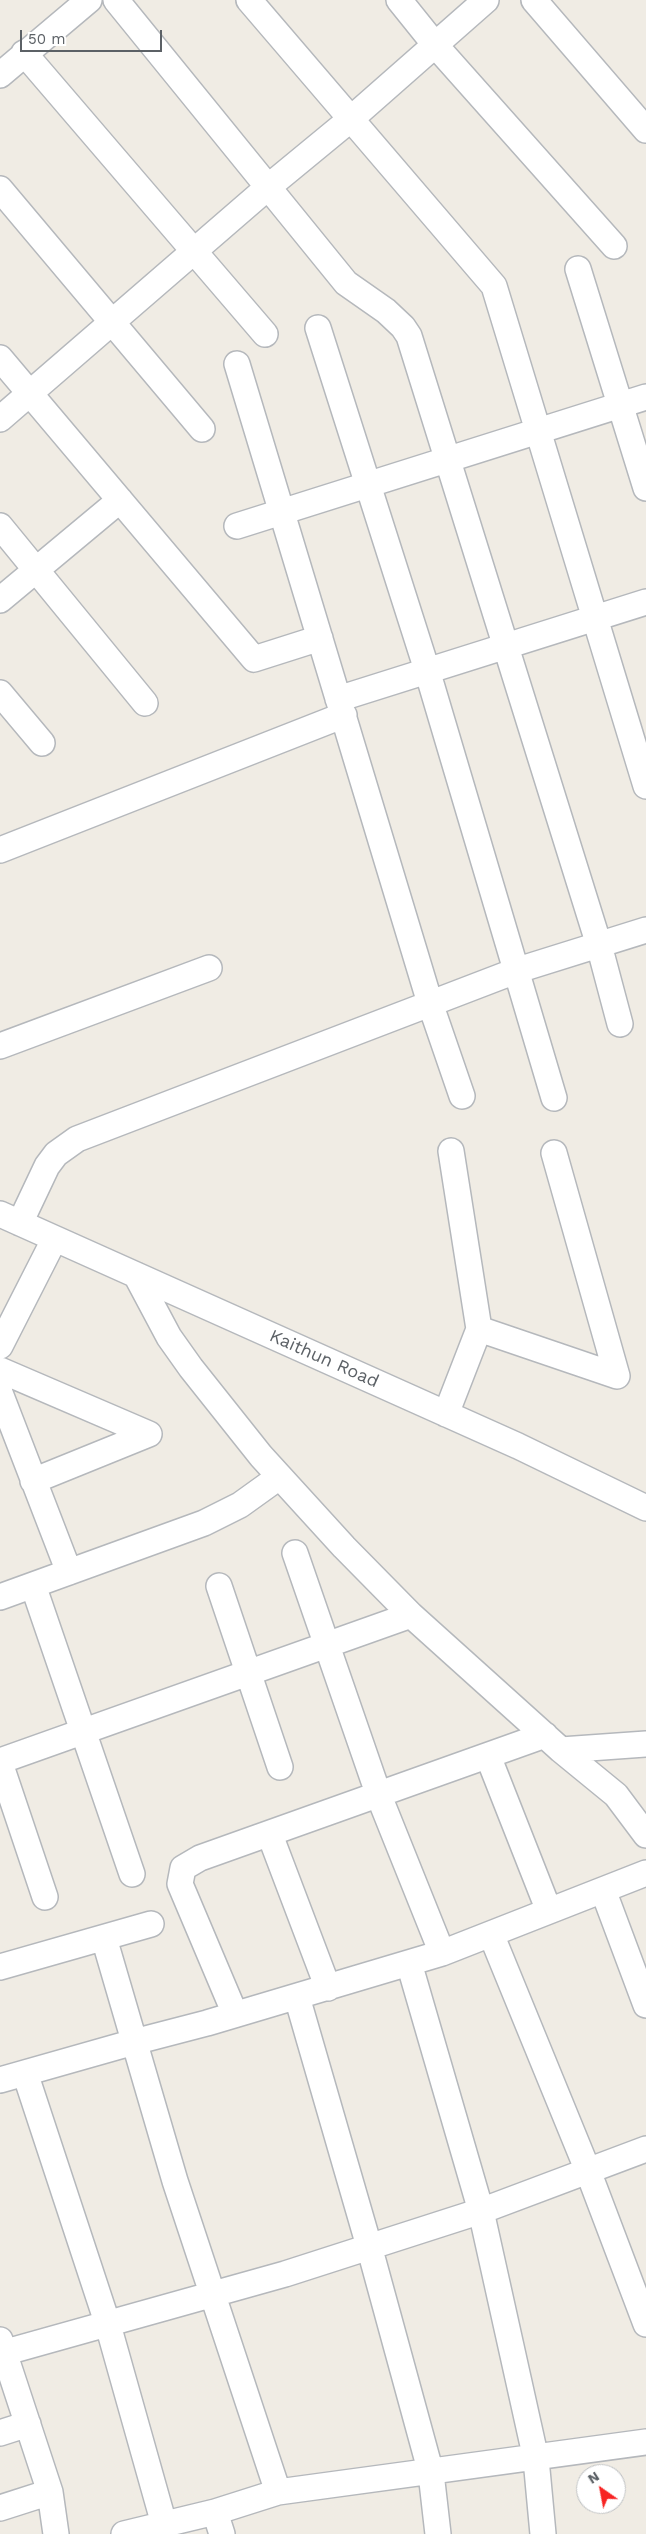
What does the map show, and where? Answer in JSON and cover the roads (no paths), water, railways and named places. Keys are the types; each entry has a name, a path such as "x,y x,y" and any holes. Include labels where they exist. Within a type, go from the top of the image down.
{"street":[{"path":"0,75 89,0"},
{"path":"116,0 346,283 386,310 403,327 414,346 599,945 620,1024"},
{"path":"399,0 436,46 614,246"},
{"path":"0,419 267,188 436,46 486,0"},
{"path":"534,0 646,130"},
{"path":"258,3 494,286 646,786"},
{"path":"24,53 192,253 264,334"},
{"path":"0,189 202,429"},
{"path":"578,269 646,488"},
{"path":"318,328 427,670 518,970 554,1098"},
{"path":"0,358 254,659 320,638"},
{"path":"236,364 430,1003 462,1096"},
{"path":"237,526 646,398"},
{"path":"0,600 120,500"},
{"path":"0,526 145,703"},
{"path":"0,850 427,670 646,602"},
{"path":"0,693 42,743"},
{"path":"10,1218 56,1154 77,1139 518,970 646,930"},
{"path":"0,1046 209,968"},
{"path":"446,1414 479,1329 451,1151"},
{"path":"479,1329 617,1376 554,1153"},
{"name":"Kaithun Road","path":"10,1218 54,1240 446,1414 646,1508"},
{"path":"0,1346 54,1240"},
{"path":"136,1275 152,1309 180,1353 279,1476 344,1548 411,1615 553,1743 616,1795 646,1835"},
{"path":"0,1370 149,1434 33,1481"},
{"path":"0,1393 69,1572"},
{"path":"0,1597 204,1523 240,1505 279,1476"},
{"path":"295,1553 380,1796 442,1953"},
{"path":"33,1585 132,1874"},
{"path":"219,1586 280,1766"},
{"path":"45,1897 0,1762 411,1615"},
{"path":"235,2014 180,1884 180,1874 187,1864 488,1756 553,1743 646,1744"},
{"path":"488,1756 550,1911"},
{"path":"270,1834 328,1988"},
{"path":"0,2080 134,2042 207,2024 442,1953 646,1873"},
{"path":"603,1890 646,2005"},
{"path":"0,1967 151,1924"},
{"path":"491,1934 588,2171 646,2324"},
{"path":"104,1938 175,2181 278,2492"},
{"path":"409,1963 481,2211 536,2459 543,2534"},
{"path":"297,1997 369,2246 431,2473 438,2534"},
{"path":"25,2072 108,2325 164,2524"},
{"path":"56,2534 50,2492 2,2347 108,2325 214,2296 481,2211 646,2149"},
{"path":"0,2433 28,2424"},
{"path":"124,2534 164,2524 219,2523 278,2492 536,2459 646,2442"},
{"path":"0,2508 50,2492"}]}
